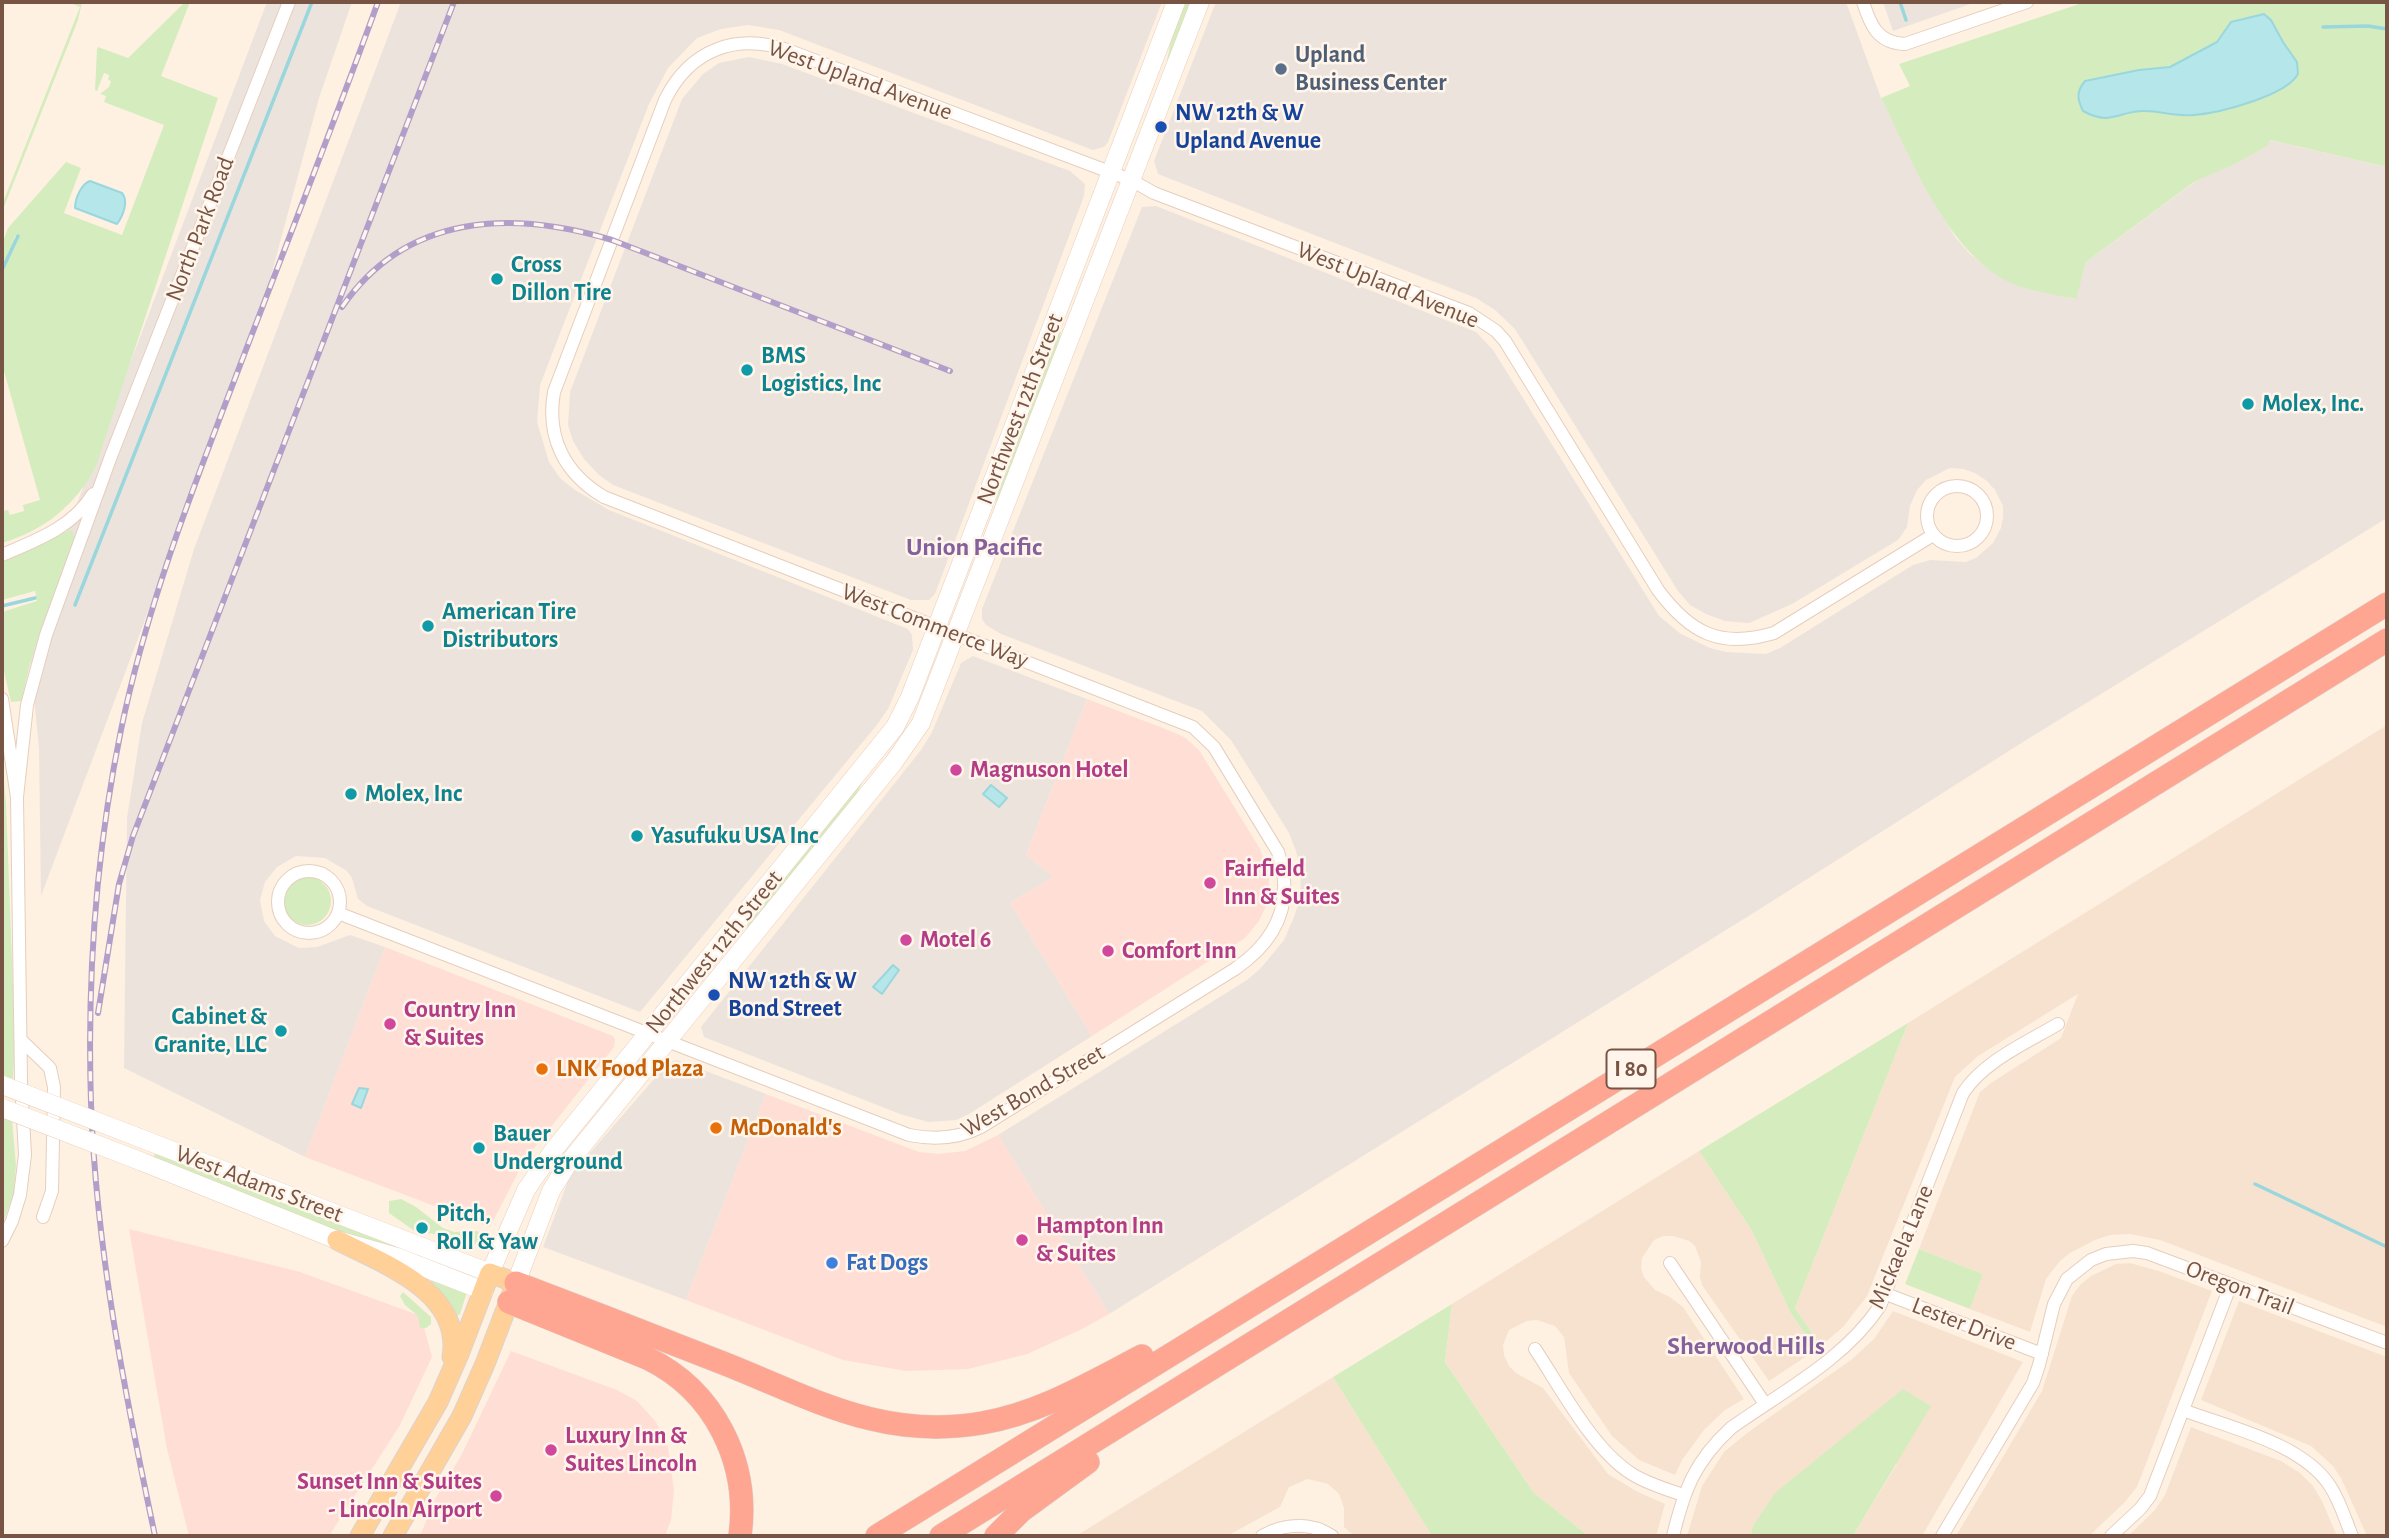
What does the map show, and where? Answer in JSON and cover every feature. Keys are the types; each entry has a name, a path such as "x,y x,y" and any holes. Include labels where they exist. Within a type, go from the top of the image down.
{"highway":[{"name":"I 80","path":"877,1536 2387,604"},
{"name":"I 80","path":"941,1536 2387,640"},
{"path":"512,1293 857,1417 917,1426 948,1427 1008,1418 1048,1404 1294,1278"},
{"path":"512,1293 663,1366 694,1392 708,1407 719,1425 738,1467 743,1507 740,1536"},
{"path":"996,1536 1044,1493 1315,1303"}],"main road":[{"name":"Northwest 12th Street","path":"360,1536 424,1429 449,1379 516,1210 538,1171 888,737 910,697 1176,2"},
{"name":"Northwest 12th Street","path":"393,1536 462,1416 560,1175 912,737 928,706 1200,2"},
{"name":"West Adams Street","path":"2,1085 140,1138 512,1293"},
{"name":"West Adams Street","path":"2,1108 337,1240 487,1282"},
{"path":"337,1240 403,1275 438,1302 452,1329 454,1344 449,1379"}],"street":[{"name":"North Park Road","path":"2,1241 15,1212 24,1172 17,797 32,682 46,635 111,456 289,2"},
{"path":"1863,2 1873,30 1892,43 1911,43 2027,2"},
{"name":"West Upland Avenue","path":"552,405 557,380 670,91 692,64 706,54 730,45 753,42 779,47 1130,180 1154,192 1469,313 1496,331 1505,341 1658,590 1679,616 1706,633 1739,640 1774,633 1933,535"},
{"name":"West Commerce Way","path":"552,405 552,424 560,454 576,477 604,497 1193,727 1214,747 1270,836 1282,862 1285,890"},
{"name":"North Park Road","path":"2,555 46,536 77,516 97,487 111,456"},
{"path":"1952,486 1962,486 1980,497 1987,515 1982,534 1975,541 1956,547 1933,535 1927,516 1928,506 1934,496 1952,486"},
{"name":"North Park Road","path":"2,699 17,797"},
{"path":"300,872 320,873 328,878 339,894 338,913 333,922 324,929 304,933 285,922 280,913 280,892 291,877 300,872"},
{"name":"West Bond Street","path":"338,913 909,1135 936,1139 963,1135 981,1126 1251,958 1273,933 1281,913 1285,890"},
{"name":"Mickaela Lane","path":"1673,1536 1683,1495 1692,1476 1716,1442 1731,1428 1847,1346 1868,1324 1886,1294 1964,1093 1980,1073 2035,1041 2058,1024"},
{"path":"21,1040 50,1068 54,1087 52,1191 43,1217"},
{"name":"Oregon Trail","path":"2042,1354 2054,1304 2067,1279 2091,1260 2119,1251 2147,1253 2387,1343"},
{"path":"1670,1264 1765,1404"},
{"path":"2111,1536 2150,1496 2231,1284"},
{"name":"Lester Drive","path":"1886,1294 2042,1354"},
{"path":"1535,1349 1595,1439 1616,1463 1648,1482 1683,1495"},
{"path":"1942,1536 2033,1383 2042,1354"},
{"path":"2183,1410 2277,1445 2306,1461 2330,1486 2352,1536"},
{"path":"1262,1536 1280,1528 1297,1525 1332,1536"}],"shaded area":[{"path":"267,2 352,2 319,98 262,309 41,896 39,749 30,655 51,572"},
{"path":"401,2 1162,2 1108,142 1104,147 1093,150 779,30 748,25 721,29 697,38 668,68 649,104 540,385 537,422 549,462 560,478 575,490 609,510 908,629 912,635 913,650 888,709 876,726 640,1012 367,906 358,899 347,871 325,858 296,856 277,867 265,882 260,900 264,921 275,936 299,948 317,947 350,935 385,947 305,1157 124,1068 127,818 142,723 194,549"},
{"path":"1216,2 1846,2 1881,98 1935,204 1955,237 1970,254 1995,274 2017,285 2075,299 2086,262 2256,137 2387,167 2387,518 2023,742 1109,1314 998,1135 1247,980 1261,968 1284,940 1294,917 1300,899 1301,872 1289,833 1231,740 1202,711 1001,634 986,625 982,619 982,609 1142,207 1156,206 1476,332 1493,350 1659,616 1681,634 1710,648 1726,652 1766,654 1780,648 1913,565 1930,560 1966,562 1976,558 1993,543 2003,517 2003,506 1987,481 1975,473 1950,468 1926,480 1917,490 1910,506 1907,527 1898,540 1792,604 1749,623 1725,621 1690,605 1678,591 1515,329 1495,310 1476,298 1158,174 1154,161"},
{"path":"1883,2 1976,2 1893,31"},
{"path":"749,57 782,64 1070,171 1085,184 1084,196 935,594 929,600 911,600 613,485 584,459 573,441 568,425 570,392 682,99 703,74 719,63"},
{"path":"973,656 1087,699 1026,855 1053,877 1010,903 1092,1036 969,1114 956,1120 928,1122 900,1114 704,1037 701,1027 921,750 932,732 961,663"},
{"path":"1087,699 1184,737 1199,750 1259,847 1268,870 1269,881 1265,908 1259,921 1245,938 1092,1036 1010,903 1053,877 1026,855"},
{"path":"2387,725 2387,1327 2160,1240 2130,1234 2110,1235 2095,1240 2060,1261 2046,1279 2030,1332 1970,1309 1983,1274 1919,1249 1980,1092 2061,1038 2078,994 1978,1056 1955,1077 1867,1296 1843,1327 1821,1346 1795,1308 1908,1023"},
{"path":"385,947 613,1036 615,1040 614,1047 524,1161 490,1227 305,1157"},
{"path":"677,1060 766,1094 686,1300 543,1247 570,1176 668,1063"},
{"path":"766,1094 919,1152 938,1154 965,1151 998,1135 1109,1314 1027,1354 968,1369 906,1371 843,1360 686,1300"},
{"name":"Sherwood Hills","path":"1699,1151 1752,1231 1790,1312 1816,1350 1769,1381 1702,1285 1701,1262 1695,1246 1673,1236 1654,1240 1642,1258 1644,1277 1655,1290 1683,1307 1744,1399 1725,1410 1704,1430 1682,1460 1675,1475 1639,1460 1612,1436 1569,1373 1564,1337 1555,1326 1537,1320 1527,1321 1509,1330 1503,1345 1509,1366 1543,1388 1608,1474 1665,1504 1656,1536 1589,1536 1534,1493 1445,1362 1452,1304"},
{"path":"129,1229 300,1272 421,1316 432,1357 400,1425 329,1536 189,1536 167,1449"},
{"path":"2130,1263 2212,1291 2137,1487 2089,1536 1956,1536 2042,1391 2072,1296 2091,1276 2116,1264"},
{"path":"2239,1301 2387,1357 2387,1536 2367,1536 2341,1478 2333,1466 2311,1446 2201,1400"},
{"path":"1893,1311 2023,1362 1922,1536 1853,1536 1897,1464 1753,1526 1750,1536 1687,1536 1702,1486 1724,1452 1851,1360 1874,1339"},
{"path":"511,1351 617,1390 637,1401 656,1422 668,1447 674,1490 671,1520 665,1536 420,1536 435,1499 462,1454"},
{"path":"1333,1377 1432,1536 1354,1536 1344,1527 1344,1508 1339,1494 1328,1484 1308,1479 1289,1487 1280,1507 1227,1536 1076,1536"},
{"path":"2191,1427 2281,1461 2300,1473 2313,1486 2322,1501 2337,1536 2128,1536 2155,1510 2165,1495"}],"green space":[{"path":"68,2 82,2 78,20 2,212 2,205 80,7"},
{"path":"185,2 190,2 161,76 218,98 96,466 79,493 58,514 32,531 2,543 2,511 8,510 10,515 24,511 23,505 40,500 2,364 2,272 19,237 15,236 2,267 2,244 8,228 66,162 81,168 64,213 122,235 164,125 104,102 106,96 100,94 109,87 111,81 108,80 109,75 104,73 97,91 95,90 97,49 98,47 128,58"},
{"path":"1184,2 1193,2 1170,62 1167,61 1172,35"},
{"path":"2085,2 2387,2 2387,167 2270,140 2267,146 2235,164 2194,182 2086,262 2076,299 2018,286 1994,273 1972,254 1935,205 1881,98 1910,86 1899,64"},
{"path":"1058,331 1061,332 1054,365 992,518 1001,480"},
{"path":"70,530 75,540 38,639 22,701 11,702 2,663 2,612 37,601 35,591 2,600 2,559"},
{"path":"2,760 15,1040 13,1079 2,1075"},
{"path":"860,780 863,781 853,801 749,931 746,929 754,911"},
{"path":"307,877 324,884 331,901 324,918 307,925 290,918 283,901 290,884"},
{"path":"1908,1023 1795,1308 1821,1346 1816,1350 1790,1312 1752,1231 1699,1151"},
{"path":"2,1116 12,1120 16,1165 14,1193 2,1226"},
{"path":"156,1151 467,1273 466,1275 359,1240 153,1158"},
{"path":"401,1199 443,1228 454,1232 476,1231 485,1235 473,1246 464,1249 436,1234 416,1232 389,1213 389,1201"},
{"path":"1919,1249 1983,1274 1970,1309 1905,1284"},
{"path":"431,1280 467,1292 460,1314 457,1316 450,1304 430,1283"},
{"path":"403,1292 431,1317 431,1324 426,1328 420,1328 418,1316 405,1305 400,1296"},
{"path":"1452,1304 1445,1362 1534,1493 1589,1536 1432,1536 1333,1377"},
{"path":"1903,1389 1931,1406 1853,1536 1750,1536 1753,1526 1775,1493"}],"water":[{"path":"2264,14 2271,20 2297,62 2298,74 2280,89 2235,107 2194,115 2136,111 2101,118 2083,111 2078,96 2085,81 2170,67 2217,42 2231,22"},
{"path":"90,181 124,196 123,213 117,224 75,208 79,192"},
{"path":"991,785 1007,798 999,807 983,794"},
{"path":"893,965 899,970 882,994 873,987"},
{"path":"359,1088 368,1089 361,1108 352,1104"}],"waterway":[{"path":"75,605 312,2"},
{"path":"1900,2 1906,20"},
{"path":"2323,27 2368,26 2387,29"},
{"path":"2,270 18,236"},
{"path":"2,606 35,598"},
{"path":"2255,1184 2387,1247"}],"railway":[{"path":"155,1536 114,1321 94,1158 90,1010 95,916 105,822 121,730 155,600 199,473 378,2"},
{"path":"98,1013 119,884 133,836 454,2"},
{"path":"342,307 368,276 397,253 429,237 464,227 499,223 536,225 574,230 612,240 950,371"}],"place":[{"name":"Upland Business Center","path":"1281,69"},
{"name":"NW 12th & W Upland Avenue","path":"1161,127"},
{"name":"Cross Dillon Tire","path":"497,279"},
{"name":"BMS Logistics, Inc","path":"747,370"},
{"name":"Molex, Inc.","path":"2248,404"},
{"name":"American Tire Distributors","path":"428,626"},
{"name":"Magnuson Hotel","path":"956,770"},
{"name":"Molex, Inc","path":"351,794"},
{"name":"Yasufuku USA Inc","path":"637,836"},
{"name":"Fairfield Inn & Suites","path":"1210,883"},
{"name":"Motel 6","path":"906,940"},
{"name":"Comfort Inn","path":"1108,951"},
{"name":"NW 12th & W Bond Street","path":"714,995"},
{"name":"Country Inn & Suites","path":"390,1024"},
{"name":"Cabinet & Granite, LLC","path":"281,1031"},
{"name":"LNK Food Plaza","path":"542,1069"},
{"name":"McDonald's","path":"716,1128"},
{"name":"Bauer Underground","path":"479,1148"},
{"name":"Pitch, Roll & Yaw","path":"422,1228"},
{"name":"Hampton Inn & Suites","path":"1022,1240"},
{"name":"Fat Dogs","path":"832,1263"},
{"name":"Luxury Inn & Suites Lincoln","path":"551,1450"},
{"name":"Sunset Inn & Suites - Lincoln Airport","path":"496,1496"}],"district":[{"name":"Union Pacific","path":"974,547"},
{"name":"Sherwood Hills","path":"1746,1346"}]}
